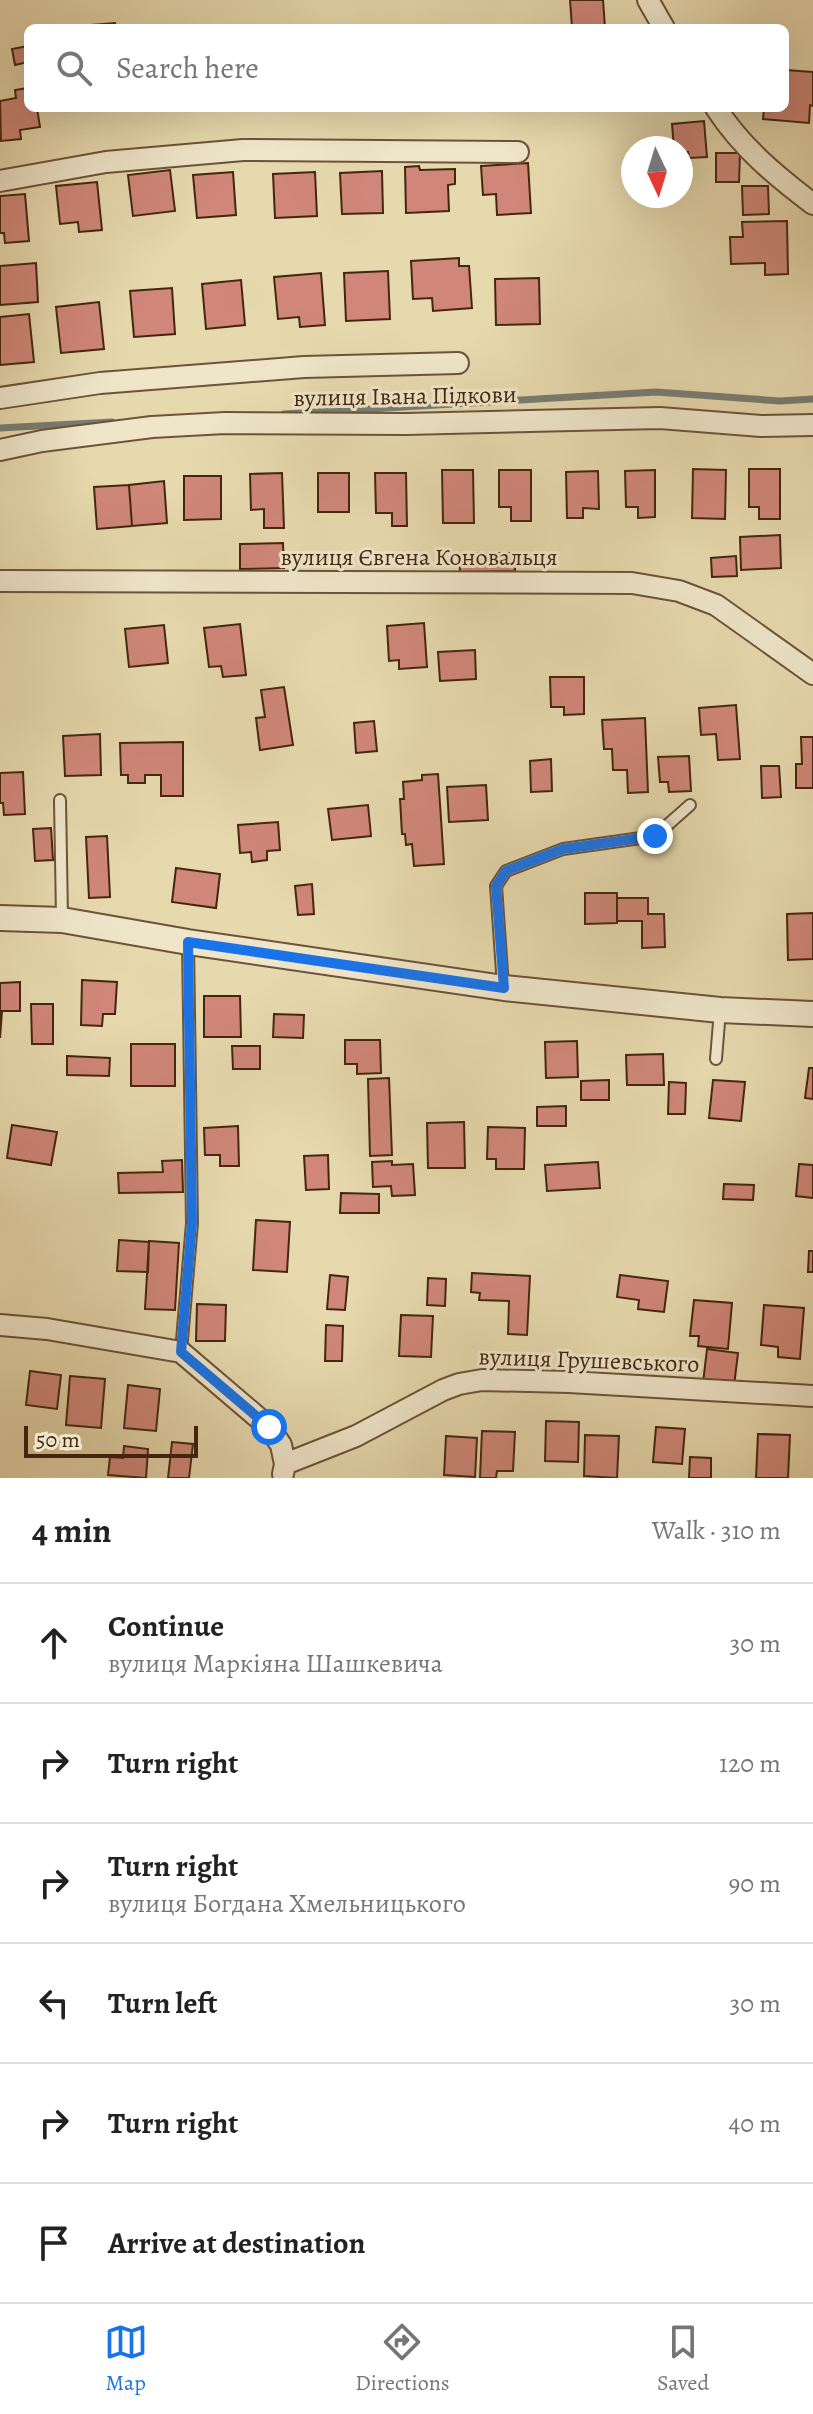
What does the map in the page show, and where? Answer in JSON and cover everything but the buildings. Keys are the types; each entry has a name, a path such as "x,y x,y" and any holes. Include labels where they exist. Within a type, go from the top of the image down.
{"street":[{"path":"648,0 662,24"},
{"path":"719,112 752,154 813,204"},
{"path":"0,181 106,162 243,150 518,152"},
{"name":"вулиця Івана Підкови","path":"0,398 100,383 304,367 458,363"},
{"name":"вулиця Івана Підкови","path":"0,450 42,441 152,427 225,423 406,424 660,418 761,426 813,425"},
{"name":"вулиця Євгена Коновальця","path":"0,581 632,583 679,591 716,605 813,674"},
{"path":"0,918 62,920 188,942 504,988 720,1010 813,1014"},
{"path":"0,1325 47,1329 181,1352 269,1427 281,1445 284,1471"},
{"name":"вулиця Грушевського","path":"284,1471 451,1387 482,1380 813,1396"}],"lane":[{"path":"60,800 62,920"},
{"path":"504,988 496,886 506,871 563,849 655,836 690,805"},
{"path":"181,1352 192,1223 188,942"},
{"path":"716,1059 720,1010"}],"waterway":[{"path":"284,414 656,392 780,401 813,399"},
{"path":"0,428 112,422"}],"route":[{"path":"269,1427 181,1352 192,1223 188,942 504,988 496,886 506,871 563,849 655,836"}]}
